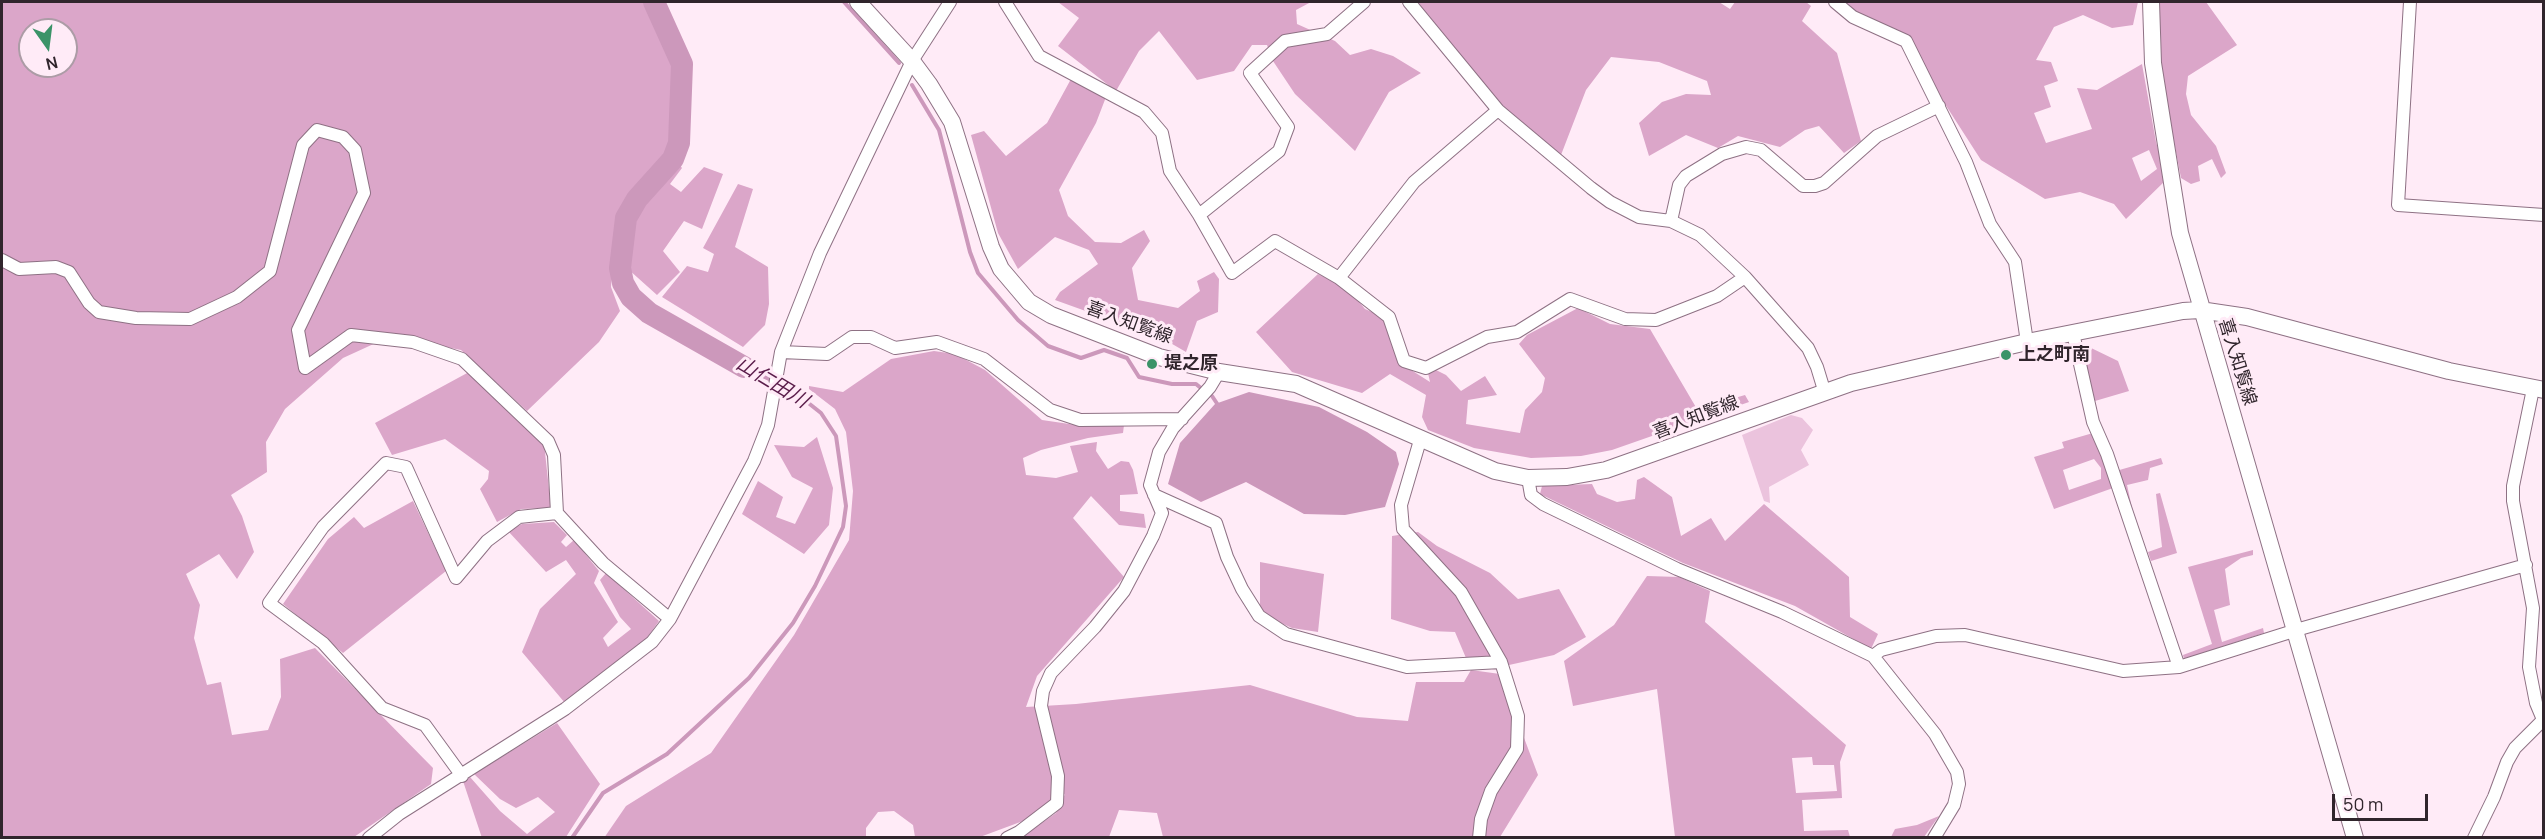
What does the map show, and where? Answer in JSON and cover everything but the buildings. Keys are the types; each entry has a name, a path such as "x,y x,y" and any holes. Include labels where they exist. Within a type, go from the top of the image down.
{"main road":[{"name":"喜入知覧線","path":"858,2 912,61 952,122 982,225 1001,269 1013,286 1029,302 1051,315 1160,357 1219,372 1296,384 1495,471 1528,478 1567,477 1606,470 1824,390 2026,342 2170,312 2200,310 2218,359 2355,837"},
{"path":"2151,2 2153,63 2180,233 2200,310 2247,317 2449,371 2538,390"}],"street":[{"path":"369,837 399,814 565,709 652,642 670,619 754,462 768,425 782,352 820,253 912,61 950,2"},
{"path":"1005,2 1039,56 1144,112 1162,133 1170,171 1200,215 1232,273 1275,241 1339,278 1389,317 1404,361 1426,368 1487,337 1517,332 1570,299 1625,319 1656,320 1717,296 1745,277"},
{"path":"1200,215 1279,151 1288,127 1250,73 1285,41 1327,34 1364,2"},
{"path":"1409,2 1498,110 1610,202 1639,217 1671,221 1700,235 1745,277 1808,348 1824,390"},
{"path":"1835,2 1853,17 1906,41 1966,162 1990,224 2015,262 2026,342"},
{"path":"2410,2 2398,205 2544,215"},
{"path":"1671,221 1679,185 1686,176 1722,154 1746,147 1761,150 1803,186 1815,186 1824,183 1877,136 1939,106"},
{"path":"1339,278 1414,182 1498,110"},
{"path":"2,260 19,269 56,267 69,272 89,303 99,312 136,318 190,319 237,297 270,271 303,145 317,130 343,137 355,150 364,193 298,330 305,368 351,335 413,342 462,359 548,441 554,455 557,513 603,563 670,619"},
{"path":"2073,333 2093,422 2107,454 2179,667"},
{"path":"782,352 827,354 852,337 871,337 895,348 937,342 984,359 1050,410 1080,420 1182,419"},
{"path":"1007,837 1019,832 1057,803 1058,776 1041,706 1043,690 1050,673 1095,627 1124,591 1153,536 1162,513 1150,485 1159,452 1219,372"},
{"path":"2474,837 2515,748 2543,721 2529,667 2533,608 2513,486 2538,390"},
{"path":"1421,437 1401,505 1403,529 1461,592 1501,662 1518,716 1517,749 1491,791 1481,819 1479,837"},
{"path":"462,776 425,725 382,708 322,643 269,603 323,527 387,463 406,467 456,578 487,540 519,517 557,513"},
{"path":"1528,478 1531,495 1543,504 1677,569 1782,612 1873,656 1935,734 1956,772 1959,784 1954,805 1934,837"},
{"path":"1154,495 1216,523 1242,589 1259,616 1286,634 1407,667 1501,662"},
{"path":"1873,656 1881,650 1936,636 1965,635 2123,671 2179,667 2199,663 2295,630 2526,565"}],"shaded area":[{"path":"2,2 648,2 676,54 676,96 671,154 682,168 670,184 681,192 704,167 723,174 702,229 684,221 663,251 680,272 657,295 628,269 612,273 611,287 620,311 599,342 527,411 461,350 391,336 343,358 285,409 266,442 267,472 231,495 242,516 254,552 237,579 219,554 186,574 200,605 194,638 207,685 221,682 232,735 268,730 281,697 280,659 315,648 433,768 431,784 354,837 2,838"},
{"path":"1058,2 1311,2 1296,10 1297,24 1335,41 1350,55 1371,49 1393,56 1421,73 1389,92 1355,151 1295,94 1273,61 1267,45 1252,45 1234,71 1197,80 1159,31 1139,51 1116,91 1058,46 1079,18"},
{"path":"1416,2 1719,2 1730,9 1735,2 1806,2 1811,6 1802,21 1837,53 1861,141 1844,153 1819,126 1805,130 1780,147 1738,136 1718,148 1686,135 1649,156 1639,123 1662,102 1686,94 1711,95 1707,81 1659,62 1611,57 1586,90 1561,155 1498,103"},
{"path":"1844,2 2138,2 2133,25 2112,28 2083,15 2054,27 2036,60 2051,62 2058,81 2044,86 2051,107 2034,113 2046,143 2092,129 2077,88 2097,90 2142,64 2156,142 2167,179 2126,219 2114,204 2080,192 2045,199 1981,160 1943,101 1910,39 1856,12","holes":["2149,150 2157,169 2141,181 2132,158"]},
{"path":"2159,2 2206,2 2237,45 2188,76 2186,94 2191,115 2216,146 2226,173 2221,178 2212,159 2198,166 2200,181 2191,184 2181,178 2158,59"},
{"path":"1071,79 1106,97 1096,123 1059,190 1068,216 1095,242 1121,243 1144,230 1150,241 1132,268 1138,300 1178,308 1200,291 1197,281 1214,272 1219,279 1218,312 1197,321 1186,352 1167,341 1165,330 1142,318 1119,323 1055,300 1060,292 1098,264 1089,250 1055,237 1018,269 998,233 971,135 984,131 1006,156 1047,123"},
{"path":"738,184 753,189 735,247 768,267 769,304 765,325 743,347 662,297 687,266 708,272 714,254 703,248"},
{"path":"1318,274 1348,288 1365,309 1384,317 1400,363 1430,382 1428,373 1436,370 1446,375 1461,391 1485,376 1497,395 1468,400 1466,424 1520,433 1525,410 1542,392 1545,378 1519,344 1527,335 1578,308 1610,324 1650,329 1697,409 1745,395 1749,402 1612,450 1581,456 1531,458 1474,448 1428,430 1422,417 1426,395 1390,374 1362,393 1292,372 1256,332"},
{"path":"2087,346 2118,361 2129,391 2095,401 2082,349"},
{"path":"934,351 955,354 985,370 1042,420 1083,426 1124,425 1123,433 1088,438 1041,450 1023,458 1026,475 1056,478 1078,472 1070,446 1097,442 1096,451 1108,469 1121,461 1129,462 1138,494 1120,495 1120,511 1144,514 1146,528 1119,525 1091,496 1073,518 1124,577 1037,676 1026,707 1076,704 1250,685 1357,717 1408,721 1416,682 1464,682 1471,670 1500,674 1538,775 1500,837 1163,837 1157,813 1119,810 1109,837 1022,837 1056,813 1065,794 1031,818 980,837 915,837 913,825 894,811 878,812 866,828 866,837 604,838 626,806 711,753 794,635 849,540 853,491 846,432 835,409 809,389 809,386 843,392 891,359"},
{"path":"469,372 544,443 551,508 521,509 497,522 480,489 488,479 489,471 445,439 392,455 375,423"},
{"path":"1249,392 1319,407 1367,432 1396,452 1399,464 1385,507 1345,515 1304,514 1246,482 1201,502 1168,484 1180,443 1215,404"},
{"path":"1791,415 1802,418 1813,430 1801,450 1809,465 1769,487 1770,503 1764,501 1742,435"},
{"path":"2093,433 2109,473 2161,458 2163,464 2150,468 2148,480 2127,485 2134,517 2113,488 2054,509 2034,457 2064,448 2062,442","holes":["2094,459 2101,468 2101,479 2069,490 2063,470"]},
{"path":"817,437 833,488 829,525 804,554 742,514 758,481 783,497 776,517 795,524 813,488 792,477 774,445 804,447"},
{"path":"1644,477 1672,497 1681,536 1711,518 1725,541 1764,504 1849,577 1850,617 1878,634 1871,649 1795,606 1683,563 1540,494 1542,486 1592,484 1597,494 1617,502 1635,499 1637,480"},
{"path":"2160,493 2177,553 2151,561 2148,552 2162,547 2156,494"},
{"path":"413,501 446,571 343,653 283,604 328,539 354,517 364,528"},
{"path":"554,522 567,535 561,542 566,547 574,540 599,571 594,583 618,622 603,638 608,647 631,629 620,617 600,580 606,573 659,621 644,642 565,703 522,652 540,609 576,574 566,560 546,572 508,531 522,524"},
{"path":"1418,532 1437,546 1490,573 1518,599 1559,589 1586,637 1554,655 1509,665 1502,655 1466,658 1455,632 1430,631 1391,619 1392,536"},
{"path":"2253,550 2253,555 2241,558 2225,569 2230,605 2214,610 2222,642 2263,628 2264,633 2184,659 2183,655 2212,644 2188,567"},
{"path":"1260,562 1324,574 1318,632 1292,628 1268,617 1260,608"},
{"path":"1647,576 1679,577 1710,591 1705,622 1846,745 1840,762 1842,798 1802,800 1804,831 1848,830 1850,837 1675,837 1657,689 1573,706 1564,661 1614,625","holes":["1812,757 1813,765 1834,765 1837,791 1796,793 1792,758"]},
{"path":"557,723 600,784 566,837 482,838 463,781 470,777 500,811 527,834 555,812 538,797 516,808 500,799 474,774"},
{"path":"1939,816 1924,837 1891,837 1895,829 1917,825"}],"waterway":[{"name":"山仁田川","path":"654,2 682,64 679,143 673,159 637,199 626,218 620,268 623,283 631,297 649,313 744,367"},
{"path":"844,2 899,63"},
{"path":"912,85 939,130 970,252 978,273 1018,320 1048,346 1081,358 1104,350 1127,358 1139,377 1172,384 1196,384 1202,389"},
{"name":"山仁田川","path":"572,838 603,793 667,754 749,678 793,623 815,586 843,527 846,506 836,436 821,413 792,390 744,367"},
{"path":"1212,396 1218,405"}],"place":[{"name":"上之町南","path":"2006,355"},
{"name":"堤之原","path":"1152,364"}]}
